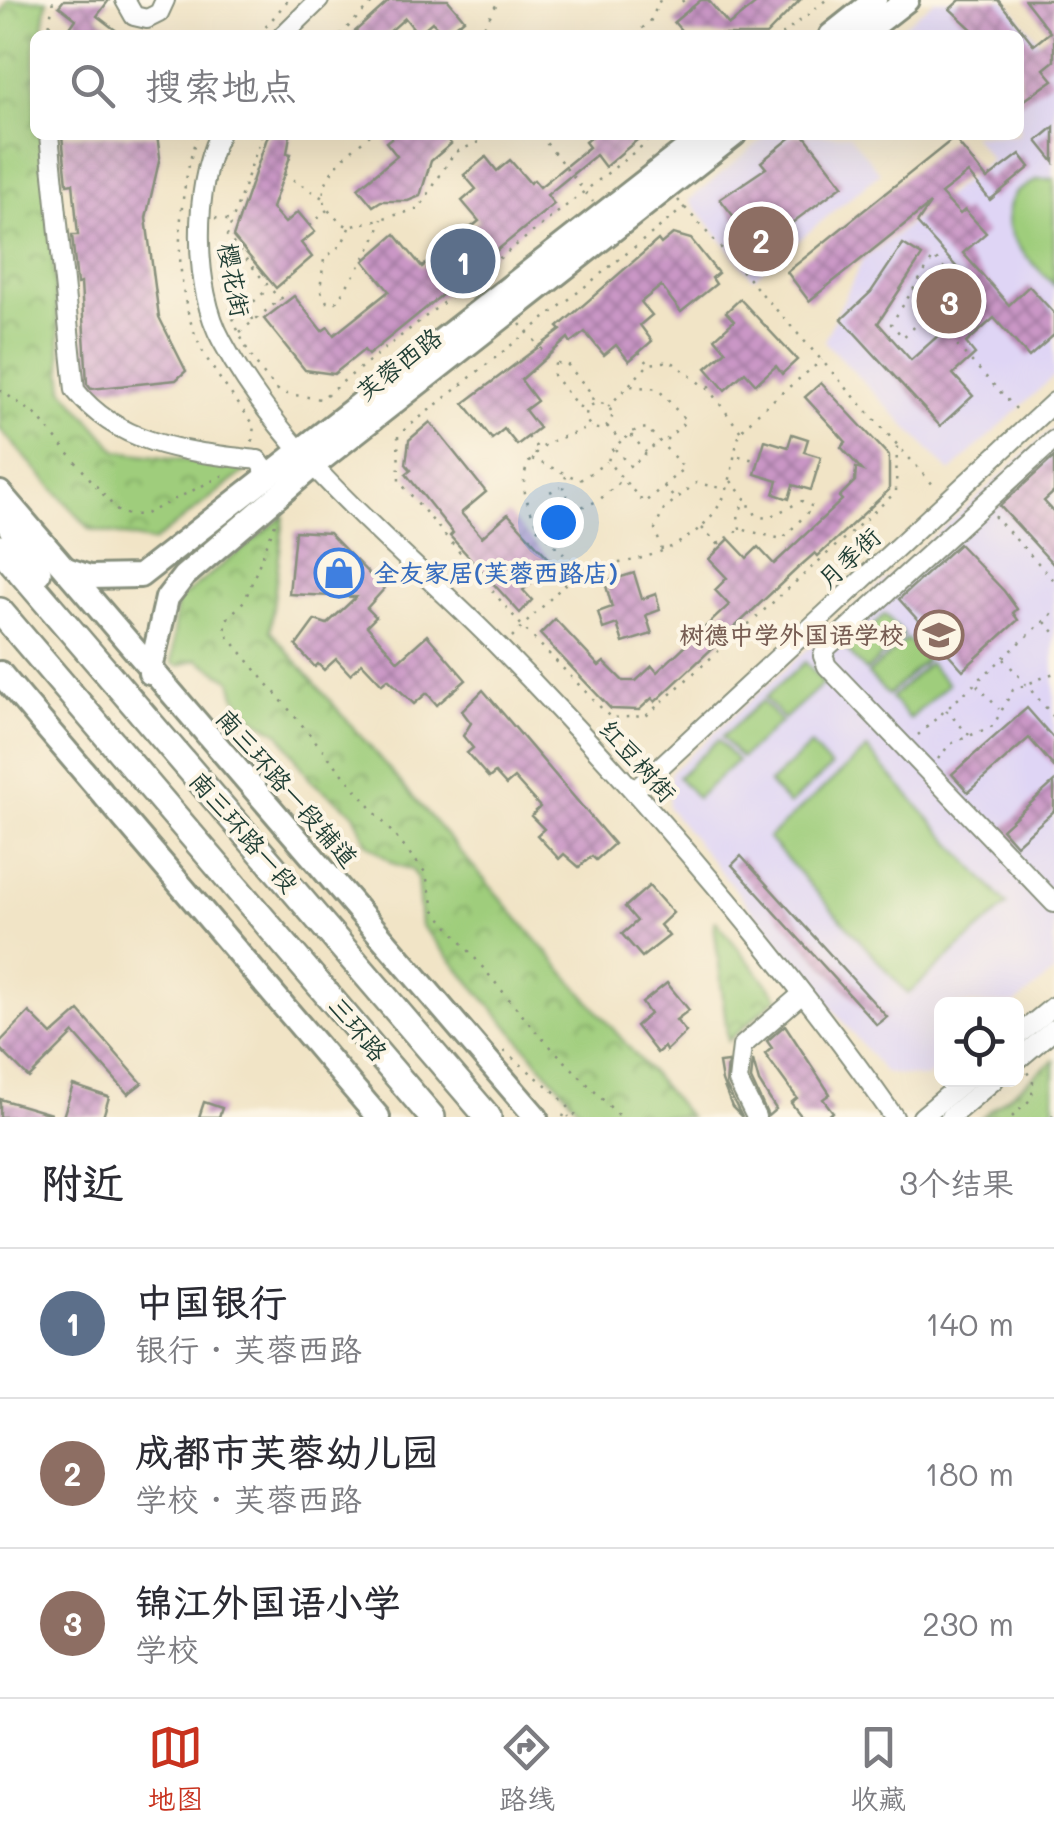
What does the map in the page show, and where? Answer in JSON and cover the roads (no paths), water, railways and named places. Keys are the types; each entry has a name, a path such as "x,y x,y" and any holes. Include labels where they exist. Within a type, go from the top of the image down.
{"highway":[{"path":"0,508 26,555 122,690"},
{"name":"南三环路一段","path":"0,548 488,1117"},
{"name":"南三环路一段","path":"0,611 285,940"},
{"path":"6,635 78,700"},
{"name":"三环路","path":"285,940 432,1117"}],"main road":[{"path":"837,30 875,0"},
{"path":"868,30 907,0"},
{"name":"芙蓉西路","path":"150,673 163,612 176,587 308,459 698,140"},
{"name":"芙蓉西路","path":"66,570 89,577 140,576 259,467 308,459 510,312 728,140"},
{"name":"南三环路一段辅道","path":"0,493 150,673 536,1117"},
{"path":"0,673 378,1117"}],"street":[{"path":"125,0 134,16 147,19 159,14 165,0"},
{"path":"288,30 319,0"},
{"path":"50,140 75,390 98,414 155,446 259,467"},
{"name":"樱花街","path":"219,140 202,206 199,256 220,339 308,459"},
{"name":"月季街","path":"634,791 1054,402"},
{"path":"1054,440 827,647 823,656 1054,903"},
{"name":"红豆树街","path":"308,459 500,648 634,791 802,994 894,1117"},
{"path":"756,1117 738,1081 742,1046 802,994"},
{"path":"1024,1030 1054,1006"},
{"path":"1024,1063 1054,1030"},
{"path":"922,1117 958,1087"},
{"path":"950,1117 986,1087"}],"place":[{"name":"成都市芙蓉幼儿园","path":"761,239"},
{"name":"中国银行","path":"463,261"},
{"name":"锦江外国语小学","path":"949,301"},
{"name":"全友家居(芙蓉西路店)","path":"339,573"},
{"name":"树德中学外国语学校","path":"939,635"}]}
